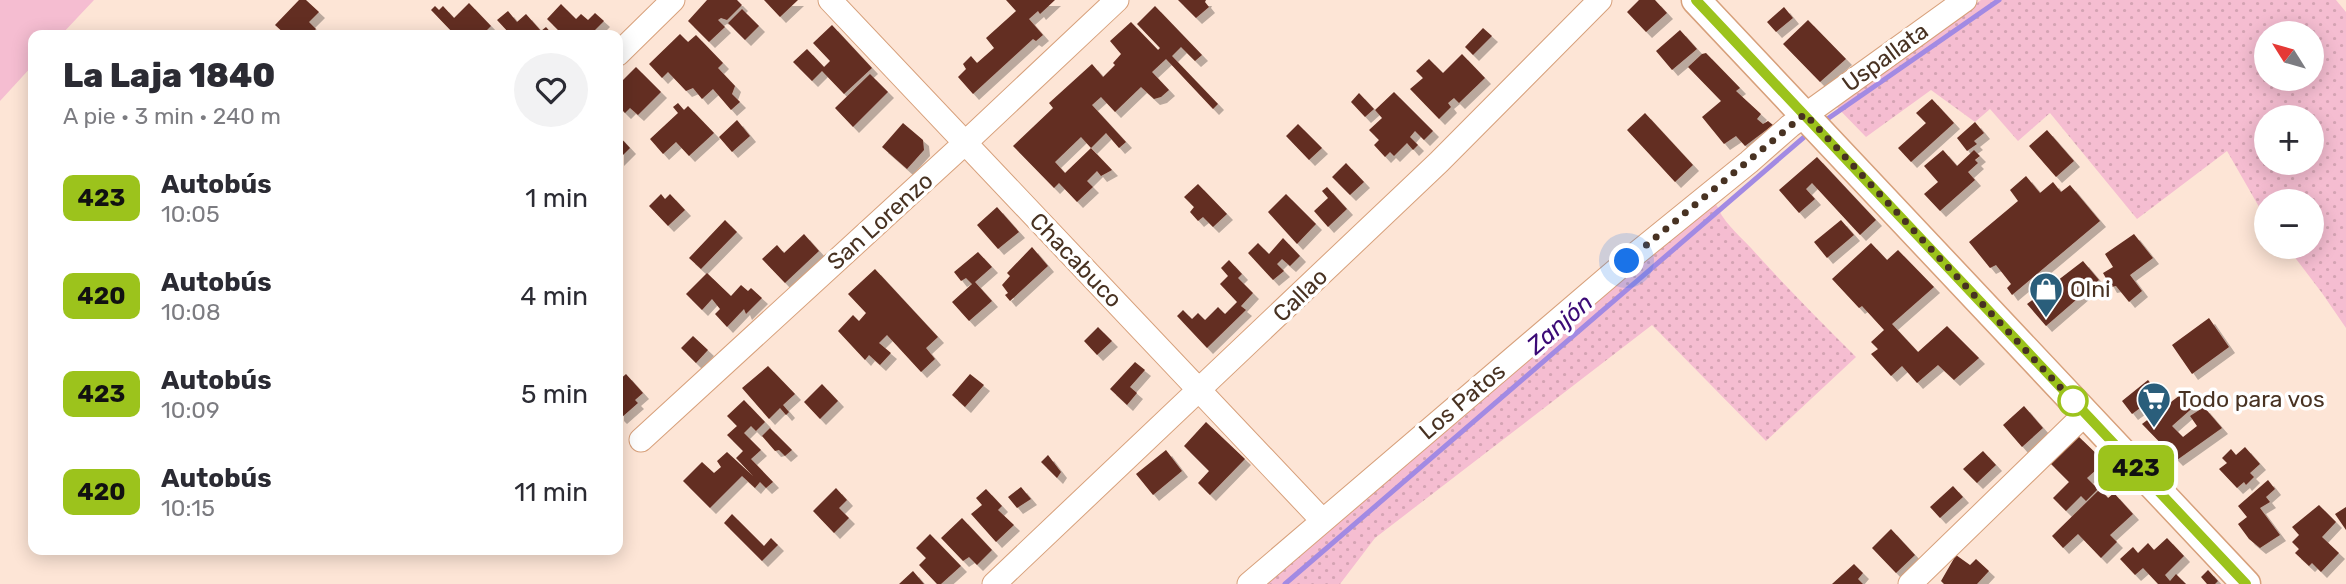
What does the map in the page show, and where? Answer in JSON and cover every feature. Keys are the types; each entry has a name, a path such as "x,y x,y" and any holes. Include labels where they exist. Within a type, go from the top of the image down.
{"main road":[{"path":"1696,0 2246,584"}],"street":[{"path":"623,49 673,0"},
{"name":"Chacabuco","path":"830,0 1322,520"},
{"name":"San Lorenzo","path":"641,440 1118,0"},
{"name":"Callao","path":"994,584 1440,162 1600,0"},
{"name":"Uspallata","path":"1805,114 1965,0"},
{"name":"Los Patos","path":"1249,584 1627,261 1805,114"},
{"path":"1910,584 2085,414"}],"shaded area":[{"path":"0,0 94,0 66,30 28,30 28,70 0,101"},
{"path":"1981,0 2336,0 2346,12 2346,328 2296,259 2324,259 2324,189 2254,189 2254,198 2227,151 2137,219 2050,113 2018,141 1990,109 1975,122 1931,90 1866,137 1831,101 1910,53"},
{"path":"1715,202 1730,227 1856,357 1766,441 1652,325 1375,538 1340,584 1263,584"}],"building":[{"path":"299,0 306,0 319,12 309,22 315,30 280,30 275,25"},
{"path":"707,0 737,0 742,5 727,20 718,20 725,27 709,42 688,21"},
{"path":"764,0 798,0 780,17"},
{"path":"1006,0 1055,0 1040,14 1038,11 1029,19 1043,35 1036,41 1033,39 973,94 958,77 966,69 963,64 971,56 977,63 994,48 986,38 1016,11"},
{"path":"1178,0 1206,0 1209,7 1196,18"},
{"path":"1639,0 1655,0 1667,13 1646,32 1627,12"},
{"path":"469,3 491,26 487,30 450,30 431,10 435,6 439,10 443,6 454,18"},
{"path":"561,4 576,19 581,14 588,20 595,13 604,21 595,30 558,30 547,19"},
{"path":"1155,6 1202,55 1195,61 1181,47 1172,56 1218,104 1213,109 1166,59 1152,72 1169,90 1161,97 1154,99 1141,87 1115,112 1101,97 1092,105 1126,142 1119,148 1106,133 1091,148 1112,170 1101,176 1097,171 1087,181 1093,187 1077,202 1059,183 1054,188 1013,146 1053,108 1049,103 1092,64 1103,77 1115,65 1113,63 1121,54 1110,41 1131,22 1158,50 1160,48 1137,24","holes":["1081,137 1091,148 1065,173 1055,162"]},
{"path":"1784,7 1793,18 1776,32 1767,22"},
{"path":"742,9 759,26 745,40 728,23"},
{"path":"508,11 517,22 526,14 540,30 506,30 497,20"},
{"path":"1808,20 1846,59 1820,82 1783,44"},
{"path":"832,25 872,68 844,94 822,71 812,81 793,62 807,49 824,67 830,61 813,43"},
{"path":"1483,28 1492,36 1473,55 1465,47"},
{"path":"1680,30 1697,49 1672,70 1656,51"},
{"path":"680,34 688,42 696,35 723,63 718,68 735,86 732,94 740,102 731,110 713,89 702,99 693,88 686,91 668,72 662,78 649,64"},
{"path":"1706,53 1740,88 1736,91 1761,114 1757,119 1763,124 1768,121 1773,125 1745,146 1736,136 1724,144 1702,117 1721,101 1688,67"},
{"path":"1462,54 1485,78 1459,103 1454,98 1448,103 1451,107 1439,119 1410,89 1423,78 1416,71 1429,59 1443,73"},
{"path":"636,67 661,92 638,115 630,108 625,113 623,80"},
{"path":"870,74 888,92 853,127 835,108"},
{"path":"1394,92 1433,131 1424,140 1415,131 1410,137 1418,145 1413,150 1407,143 1394,156 1390,152 1385,157 1374,145 1379,140 1369,130 1382,118 1375,110"},
{"path":"1359,93 1374,109 1365,117 1351,102"},
{"path":"1932,99 1954,123 1911,162 1898,148 1926,123 1916,113"},
{"path":"678,103 684,110 688,106 714,133 689,156 676,142 663,154 650,139 678,113 673,107"},
{"path":"1645,113 1693,165 1675,182 1627,130"},
{"path":"737,120 750,136 732,152 719,137"},
{"path":"1975,122 1984,133 1974,141 1977,144 1967,151 1957,138"},
{"path":"903,123 923,140 924,150 907,169 882,147"},
{"path":"1298,124 1322,148 1309,160 1286,136"},
{"path":"2047,130 2074,161 2056,177 2029,146"},
{"path":"623,140 630,148 623,155"},
{"path":"1943,150 1957,166 1974,150 1980,156 1975,160 1978,163 1968,172 1975,180 1940,211 1924,194 1938,182 1924,166"},
{"path":"1817,157 1876,220 1860,235 1812,183 1806,189 1815,199 1799,213 1779,190"},
{"path":"1346,163 1364,182 1350,195 1332,177"},
{"path":"2026,176 2040,193 2053,182 2061,192 2070,185 2100,221 2012,295 2007,288 2011,284 1996,265 1990,268 1969,242 2018,201 2010,190"},
{"path":"1198,184 1227,214 1213,227 1203,217 1198,221 1190,212 1194,207 1184,197"},
{"path":"1327,187 1347,209 1328,227 1314,211 1328,198 1322,191"},
{"path":"661,194 665,199 670,194 685,210 668,226 649,206"},
{"path":"1286,194 1316,224 1297,244 1268,212"},
{"path":"997,207 1019,232 998,249 977,225"},
{"path":"725,220 737,232 701,269 689,258"},
{"path":"1841,220 1854,235 1827,258 1814,242"},
{"path":"804,234 819,251 785,283 762,259 777,245 784,253"},
{"path":"2134,234 2153,258 2130,275 2142,291 2129,302 2116,286 2111,287 2103,273 2113,267 2105,254"},
{"path":"1283,238 1300,256 1290,266 1282,259 1277,264 1284,271 1273,280 1248,253 1258,243 1269,254"},
{"path":"1871,243 1887,260 1898,250 1934,287 1892,324 1918,352 1947,326 1979,358 1954,380 1938,365 1917,383 1902,366 1891,376 1871,354 1878,349 1871,342 1884,330 1832,279"},
{"path":"1032,247 1048,266 1010,301 1002,285 1010,276 1007,273"},
{"path":"978,252 992,267 975,282 992,301 969,321 952,302 972,284 966,278 961,281 954,272"},
{"path":"1229,260 1242,274 1238,278 1253,293 1241,306 1246,310 1207,348 1177,316 1183,310 1192,319 1198,313 1205,320 1218,307 1225,314 1237,302 1220,284 1228,276 1221,268"},
{"path":"2083,261 2099,280 2046,326 2027,304"},
{"path":"875,269 938,337 926,348 935,359 921,372 887,335 879,343 891,353 880,365 869,355 865,360 838,331 853,315 859,321 866,313 848,294"},
{"path":"707,273 731,296 741,285 748,291 751,288 762,298 746,314 744,309 727,327 715,314 720,309 712,299 702,310 686,294"},
{"path":"2209,318 2229,347 2192,374 2172,345"},
{"path":"1098,327 1112,341 1097,355 1084,341"},
{"path":"693,336 708,350 696,363 681,348"},
{"path":"1135,362 1145,370 1130,387 1137,393 1127,405 1110,389"},
{"path":"768,366 795,394 783,405 789,412 786,415 780,408 769,419 742,388"},
{"path":"626,374 643,393 635,400 638,403 623,416 623,377"},
{"path":"970,374 984,385 965,407 952,395"},
{"path":"2148,380 2159,394 2132,414 2122,401"},
{"path":"822,384 838,401 820,419 804,402"},
{"path":"2188,389 2198,403 2172,426 2183,437 2197,426 2190,416 2204,407 2222,428 2177,460 2142,424"},
{"path":"744,400 765,422 756,431 751,426 744,433 761,450 751,459 773,482 766,488 760,482 755,488 742,476 710,508 683,481 702,462 714,473 721,467 717,461 727,452 753,476 736,458 743,451 727,435 737,426 727,416"},
{"path":"2024,406 2043,428 2022,447 2003,425"},
{"path":"1206,422 1245,459 1210,495 1198,483 1209,471 1184,446"},
{"path":"770,428 792,450 785,456 779,450 775,451 762,436"},
{"path":"2077,435 2105,462 2087,478 2098,489 2086,501 2081,496 2066,511 2053,498 2069,482 2049,462"},
{"path":"2245,447 2260,464 2250,473 2254,477 2246,485 2244,482 2237,488 2219,469 2227,463 2222,458 2231,449 2236,455"},
{"path":"1166,450 1182,471 1153,495 1136,474"},
{"path":"1983,451 1996,465 1977,483 1963,469"},
{"path":"1048,455 1061,472 1057,478 1041,462"},
{"path":"2268,480 2275,489 2266,497 2270,502 2260,508 2280,535 2260,548 2238,524 2247,517 2238,506"},
{"path":"1953,486 1963,497 1940,518 1930,507"},
{"path":"1021,487 1031,499 1017,508 1008,497"},
{"path":"836,488 847,500 839,508 849,518 834,533 813,511"},
{"path":"986,489 1002,506 998,510 1014,525 996,542 971,514 982,505 976,498"},
{"path":"2100,489 2108,498 2114,493 2133,514 2110,535 2117,542 2101,558 2078,534 2063,548 2052,536"},
{"path":"2319,505 2336,522 2322,537 2339,553 2321,572 2312,563 2309,566 2295,553 2299,549 2292,542 2299,535 2292,527"},
{"path":"2346,507 2346,530 2335,514"},
{"path":"732,514 764,546 771,538 778,545 762,561 724,523"},
{"path":"962,518 992,550 977,565 969,557 963,561 941,538"},
{"path":"1891,529 1915,555 1896,573 1872,548"},
{"path":"930,534 961,566 941,584 937,584 919,565 926,558 916,548"},
{"path":"2167,538 2184,556 2165,575 2170,581 2176,574 2186,584 2158,584 2143,568 2135,575 2120,559 2133,547 2138,553 2148,543 2154,550"},
{"path":"1956,555 1970,565 1976,559 1989,571 1977,584 1944,584 1941,581"},
{"path":"1854,564 1863,573 1858,579 1863,584 1832,584"},
{"path":"2208,570 2218,581 2215,584 2207,584 2201,577"},
{"path":"913,571 924,584 899,584"}],"waterway":[{"name":"Zanjón","path":"1823,122 1999,0"},
{"name":"Zanjón","path":"1285,584 1810,132"}],"bus line":[{"name":"423","path":"1696,0 2246,584"}],"place":[{"name":"Olni","path":"2046,319"},
{"name":"Todo para vos","path":"2154,429"}],"route":[{"path":"1627,261 1805,114 2073,401"}]}
